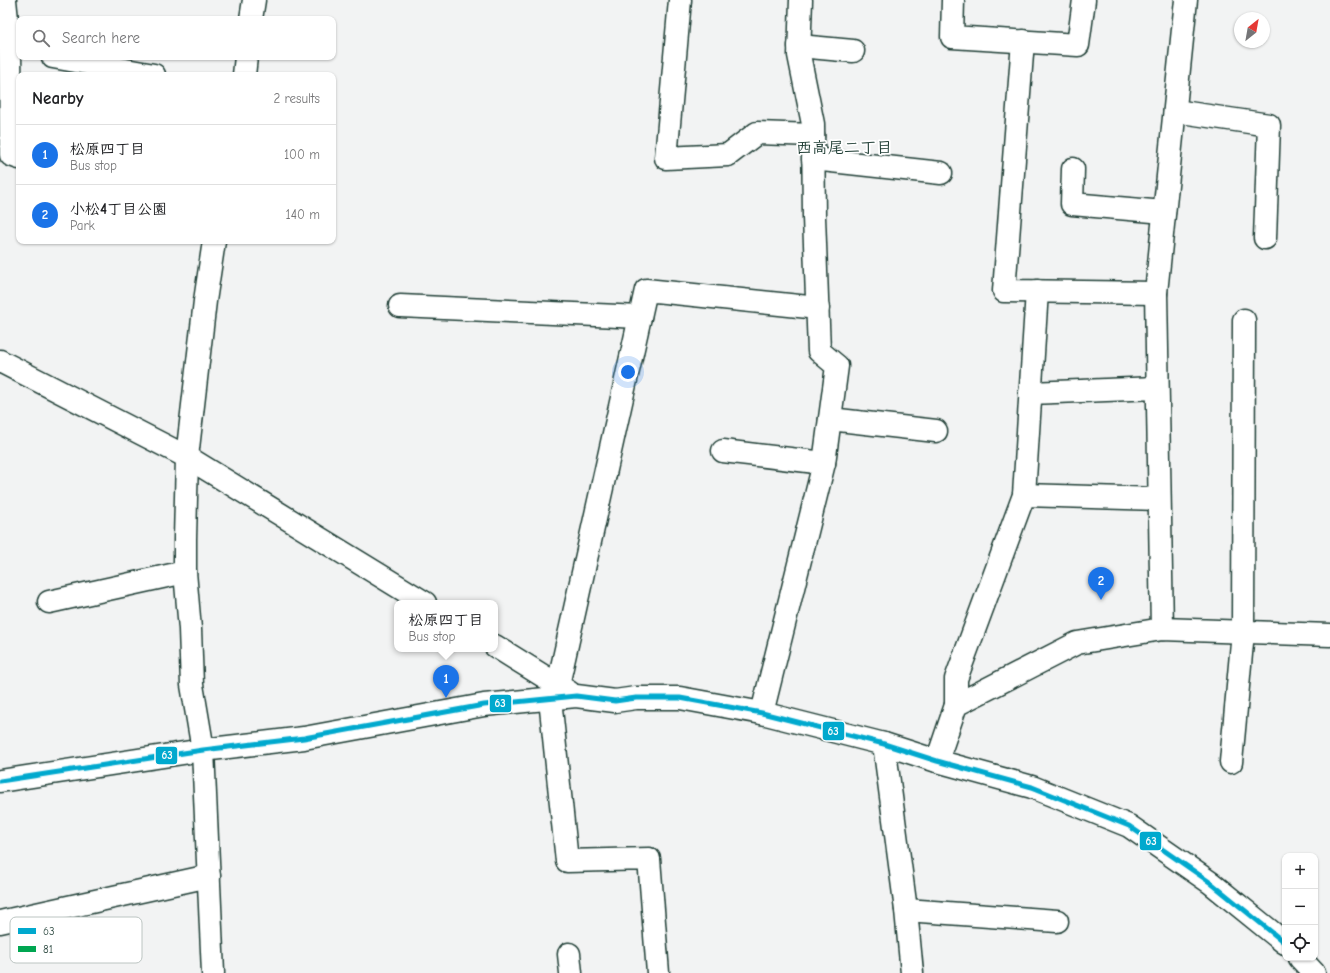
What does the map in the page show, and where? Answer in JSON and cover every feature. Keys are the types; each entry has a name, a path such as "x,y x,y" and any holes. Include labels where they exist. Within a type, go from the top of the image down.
{"street":[{"path":"5,0 15,50 11,155 16,157"},
{"path":"251,16 254,0"},
{"path":"680,0 666,158 728,155 757,133 813,135"},
{"path":"762,713 824,463 837,366 818,351 813,124 799,55 802,0"},
{"path":"954,0 952,37 1078,45 1084,0"},
{"path":"1162,629 1156,293 1186,0"},
{"path":"1023,41 1004,291 1156,293"},
{"path":"799,46 853,51"},
{"path":"70,60 137,72"},
{"path":"244,72 246,60"},
{"path":"1175,111 1269,125 1265,238"},
{"path":"814,159 941,173"},
{"path":"1073,169 1072,204 1164,212"},
{"path":"214,244 205,301 187,457 185,572 190,629 192,685 203,750 214,973"},
{"path":"658,973 649,859 567,862 561,693 646,290 818,308"},
{"path":"937,761 956,705 956,679 1024,495 1037,292"},
{"path":"400,306 640,317"},
{"path":"1231,762 1243,632 1244,320"},
{"path":"0,361 187,457 419,600"},
{"path":"1030,393 1157,388"},
{"path":"830,419 936,431"},
{"path":"723,451 824,463"},
{"path":"1024,495 1159,499"},
{"path":"50,602 185,572"},
{"path":"956,705 1077,643 1162,629 1330,635"},
{"path":"498,648 561,693"},
{"path":"0,781 203,750 304,738 484,705 561,693 615,701 636,698 680,698 762,713 884,744 937,761 1032,787 1129,826 1211,883 1282,941"},
{"path":"884,744 906,910 912,973"},
{"path":"23,917 209,876"},
{"path":"906,910 1056,920"},
{"path":"0,922 10,920"},
{"path":"1303,961 1314,973"}],"transit line":[{"name":"63","path":"0,781 203,750 304,738 484,705 576,696 615,701 636,698 680,698 762,713 884,744 937,761 1032,787 1129,826 1211,883 1282,941"}],"place":[{"name":"小松4丁目公園","path":"1101,600"},
{"name":"松原四丁目","path":"446,698"}],"district":[{"name":"西高尾二丁目","path":"844,148"}]}
